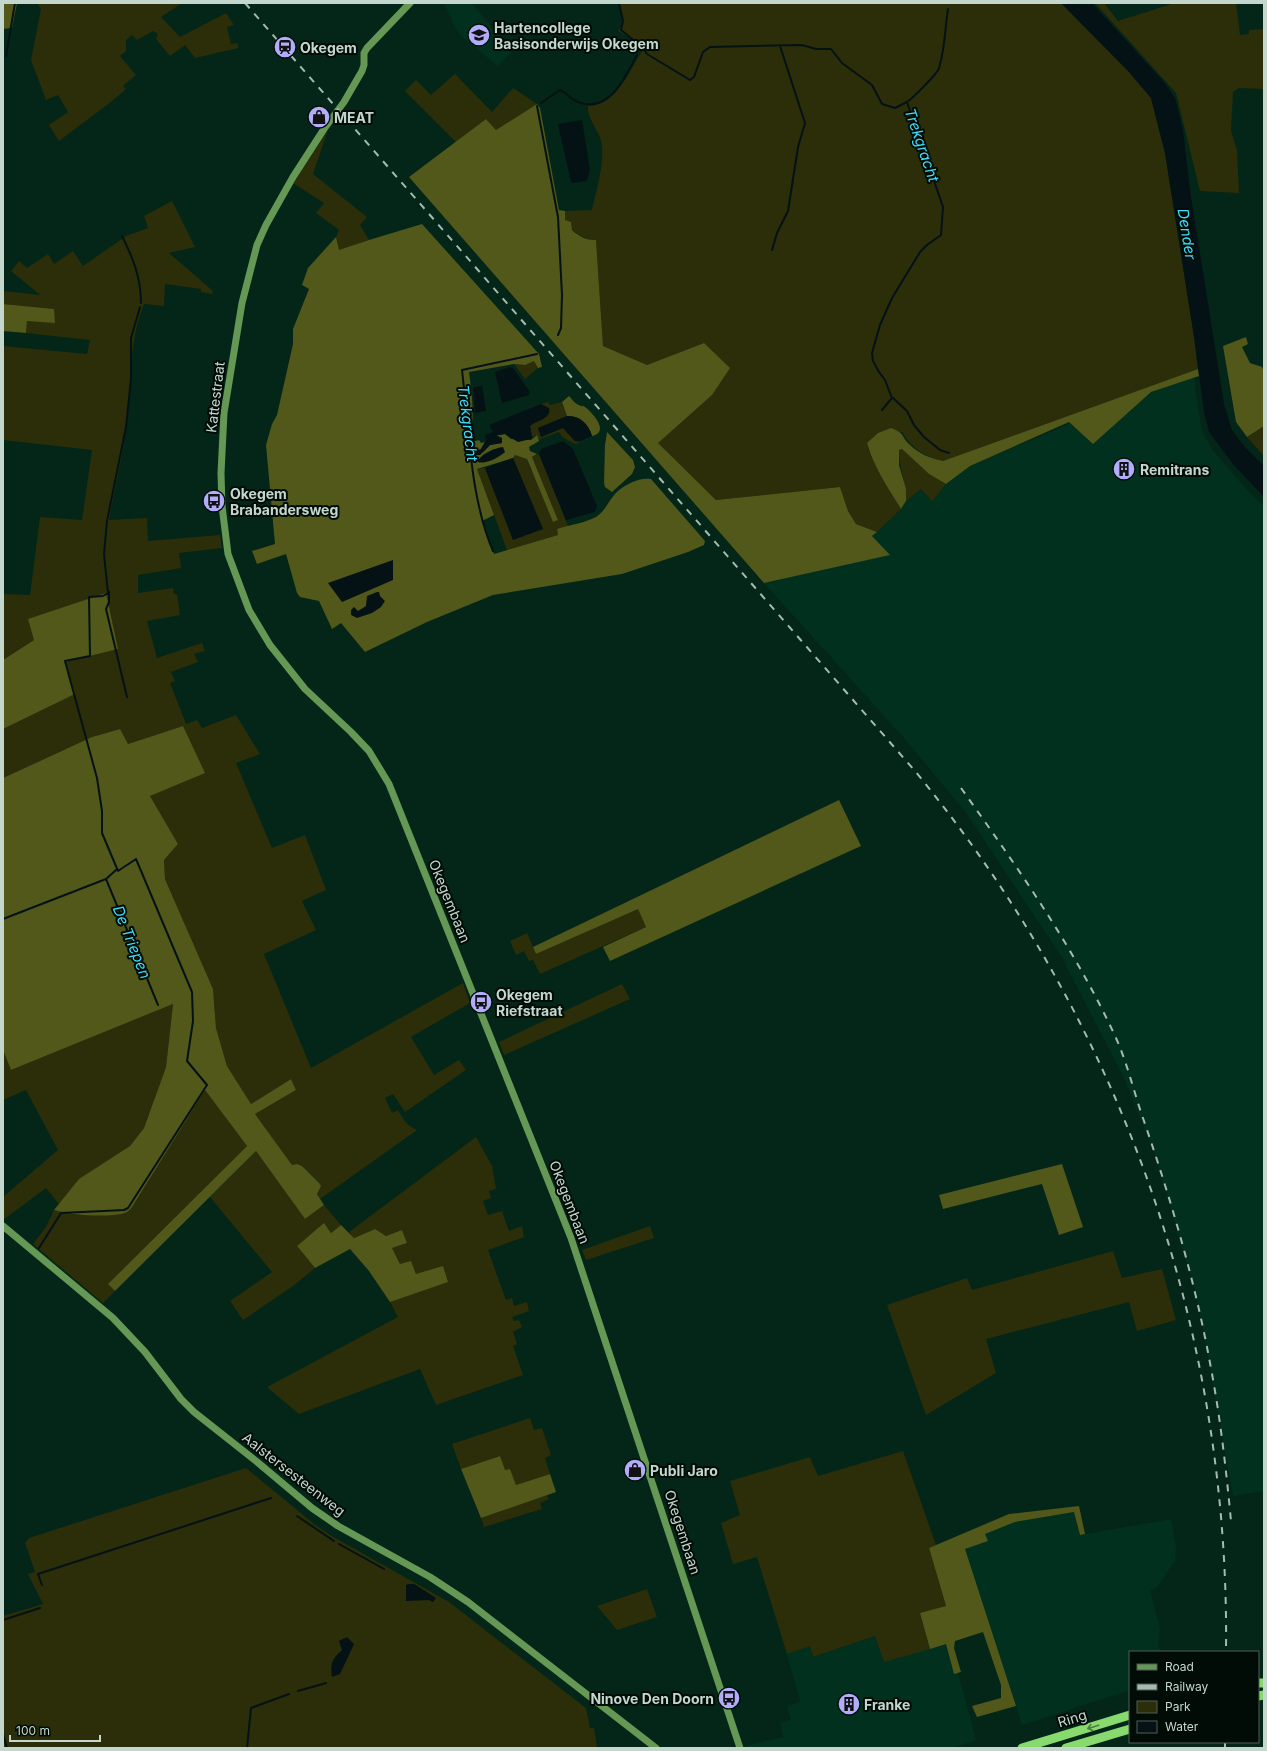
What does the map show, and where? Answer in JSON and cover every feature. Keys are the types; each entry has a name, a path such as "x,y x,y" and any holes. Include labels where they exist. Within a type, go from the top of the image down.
{"highway":[{"name":"Ring","path":"1022,1748 1129,1715"},
{"name":"Ring","path":"1066,1748 1129,1729"}],"main road":[{"name":"Kattestraat","path":"313,697 270,645 249,610 228,554 222,506 221,473 223,420 229,372 242,304 257,245 266,225 293,177 324,129 344,102 362,71 364,65 364,53 367,48 410,3"},
{"name":"Okegembaan","path":"313,697 369,751 389,784 571,1238 740,1748"},
{"name":"Aalstersesteenweg","path":"3,1226 113,1318 145,1352 181,1399 194,1412 312,1508 338,1526 451,1590 656,1748"}],"shaded area":[{"path":"3,3 17,3 12,28 3,29"},
{"name":"Hartencollege Basisonderwijs Okegem","path":"444,3 472,3 511,52 498,66 460,35"},
{"path":"537,104 540,108 559,210 565,211 565,220 571,222 572,230 586,239 596,240 603,346 647,365 704,343 730,368 712,395 658,443 716,500 840,487 848,511 856,524 877,532 872,536 890,555 764,583 409,177 486,119 496,130"},
{"path":"422,224 539,354 542,367 538,368 534,361 525,365 514,364 469,372 473,416 468,443 479,440 481,443 485,442 481,449 483,452 490,445 502,443 495,436 505,434 511,439 531,440 537,435 539,441 529,447 530,451 537,454 532,457 558,520 553,522 527,459 515,455 513,458 477,469 494,515 482,521 494,554 558,535 557,529 596,517 615,494 622,488 636,480 641,479 651,479 705,541 704,545 688,552 622,574 493,595 427,622 365,652 341,623 332,629 319,601 300,597 297,593 286,554 257,564 252,551 275,544 266,445 272,424 277,415 293,344 293,329 309,289 302,285 308,268 336,237 339,250"},
{"path":"3,304 54,309 55,323 27,321 26,333 3,331"},
{"path":"1246,337 1248,344 1242,347 1250,363 1262,367 1264,372 1264,426 1247,437 1236,422 1223,346"},
{"path":"1198,369 1199,376 1151,392 1093,444 1069,422 970,466 946,484 929,474 902,449 899,450 899,465 906,489 906,501 901,509 877,469 867,443 878,433 891,428 901,433 909,444 921,453 943,461"},
{"path":"1194,376 1202,431 1213,451 1247,490 1264,506 1264,1491 1233,1496 1197,1298 1154,1152 1124,1078 1061,956 967,814 904,738 764,583 889,555 872,536 901,509 906,501 921,489 932,500 946,484 970,466 1156,387"},
{"path":"569,396 576,404 585,407 598,422 600,431 597,434 592,436 589,428 583,421 576,417 567,416 562,402"},
{"path":"607,432 633,460 635,467 632,474 612,492 605,487 604,483 605,445"},
{"path":"106,593 118,649 66,662 75,694 3,729 3,660 34,640 28,619"},
{"path":"183,726 205,773 150,796 178,844 164,860 165,879 213,989 216,1028 227,1066 251,1104 291,1079 296,1090 255,1114 292,1165 297,1164 302,1166 319,1183 321,1186 317,1194 324,1205 305,1219 256,1151 115,1291 108,1284 247,1146 205,1090 132,1207 128,1211 118,1215 99,1216 54,1210 79,1179 130,1146 144,1128 166,1067 173,1004 11,1070 3,1050 3,778 92,737 120,729 128,744"},
{"path":"839,800 861,846 610,961 603,947 646,927 638,909 536,954 533,947"},
{"path":"1062,1164 1083,1227 1059,1235 1042,1184 943,1209 939,1195"},
{"path":"324,1223 331,1233 341,1225 354,1238 375,1229 386,1236 402,1230 407,1243 392,1248 400,1264 411,1261 416,1274 443,1266 448,1282 390,1302 369,1271 350,1249 315,1268 297,1246"},
{"path":"500,1456 505,1470 510,1469 516,1485 550,1474 556,1492 481,1518 461,1469"},
{"path":"1079,1506 1085,1534 1080,1535 1074,1512 1015,1522 985,1534 988,1541 965,1549 1016,1706 977,1717 972,1706 1001,1698 1001,1685 983,1632 955,1641 954,1648 961,1672 954,1674 946,1644 930,1649 920,1613 946,1606 929,1548 1009,1514"},
{"path":"1075,1512 1080,1535 1171,1519 1176,1548 1175,1561 1156,1588 1150,1590 1160,1629 1158,1643 1160,1651 1129,1651 1129,1690 1022,1725 965,1549 987,1541 985,1534 1015,1522"},
{"path":"875,1636 946,1644 954,1673 958,1673 976,1740 952,1748 746,1748 746,1746 783,1737 780,1723 791,1720 787,1707 800,1701 787,1654 810,1646 813,1657"}],"green space":[{"path":"37,3 182,3 161,17 180,37 226,13 234,25 227,27 231,44 238,43 238,48 195,58 185,45 170,56 156,39 158,34 153,31 137,40 132,35 126,40 126,51 120,56 136,75 123,86 126,89 111,102 59,141 49,125 68,112 58,95 46,100 31,60 41,9"},
{"path":"619,3 1061,3 1129,72 1151,98 1165,153 1198,369 943,461 925,455 915,448 902,432 878,433 867,444 877,470 901,509 877,532 856,524 848,511 840,487 716,500 657,443 712,395 704,343 647,365 603,346 596,240 582,237 565,220 565,211 592,210 599,178 602,162 602,146 588,111 588,106 599,104 608,99 615,92 628,75 645,47 618,31 623,23"},
{"path":"1095,3 1104,3 1118,21 1175,3 1236,3 1240,35 1249,34 1249,30 1264,29 1264,89 1239,88 1233,92 1231,131 1237,150 1239,193 1200,191 1176,93"},
{"path":"455,74 492,112 513,88 537,104 496,130 486,119 456,142 405,91 416,80 431,95"},
{"path":"328,130 313,174 367,217 360,225 369,240 339,251 336,237 339,230 316,213 324,203 293,183"},
{"path":"172,201 195,247 169,253 213,291 212,294 201,292 201,289 165,284 164,306 144,304 139,318 133,346 126,431 109,520 147,518 148,541 220,535 222,548 179,553 181,568 138,575 138,593 173,588 174,594 177,594 180,615 147,621 157,658 202,643 205,651 194,654 198,662 171,672 175,681 170,683 186,724 197,720 202,728 236,715 260,754 236,763 272,848 305,835 326,890 302,901 316,930 264,954 311,1068 463,983 470,1003 411,1037 434,1075 459,1060 466,1070 405,1112 393,1094 385,1098 392,1113 398,1110 408,1124 417,1130 320,1199 317,1193 320,1186 319,1183 302,1166 297,1164 292,1165 255,1114 296,1090 291,1079 251,1104 227,1066 216,1028 213,989 165,879 164,860 178,844 150,796 183,726 128,744 119,729 92,737 3,778 3,729 75,694 66,662 118,649 34,640 3,660 3,594 30,595 40,517 82,520 92,450 3,440 3,346 87,354 90,340 26,333 27,321 54,309 3,304 3,291 40,295 11,271 19,261 27,268 48,254 54,264 73,251 83,266 126,236 148,228 144,216"},
{"path":"534,360 538,368 525,379 514,364 525,365"},
{"path":"548,402 550,405 562,402 567,416 538,428 541,437 563,428 575,441 580,442 575,444 562,437 559,432 540,439 539,441 537,435 532,437 530,426 546,407 541,404"},
{"path":"1264,426 1264,456 1247,437"},
{"path":"902,449 929,474 946,484 932,501 921,489 906,501 899,457 899,450"},
{"path":"518,454 527,459 530,468 558,520 532,457 539,454 568,526 557,529 558,535 507,550 477,469 485,468 513,539 543,529 513,458"},
{"path":"638,908 646,927 540,974 533,960 529,961 524,951 516,955 510,941 527,933 536,954"},
{"path":"622,984 630,999 504,1055 499,1042"},
{"path":"173,1004 166,1067 144,1128 130,1146 80,1179 59,1204 46,1188 3,1220 3,1197 58,1150 26,1090 3,1100 3,1050 11,1070"},
{"path":"205,1090 247,1146 108,1284 115,1291 103,1303 33,1244 46,1227 54,1210 89,1215 117,1214 129,1211"},
{"path":"476,1137 492,1166 496,1189 489,1191 491,1198 483,1201 488,1215 502,1211 509,1231 522,1226 524,1237 488,1250 506,1300 512,1298 514,1306 527,1302 529,1311 512,1317 514,1321 519,1320 522,1327 513,1332 517,1344 513,1346 523,1375 436,1405 420,1369 299,1414 267,1387 398,1317 390,1302 400,1297 416,1274 415,1270 400,1264 392,1248 407,1243 402,1230 386,1236 375,1229 353,1238 349,1232"},
{"path":"256,1151 305,1219 324,1205 341,1225 331,1233 324,1224 297,1246 315,1268 293,1286 243,1320 230,1301 272,1272 210,1197"},
{"path":"650,1226 654,1238 586,1260 582,1250"},
{"path":"1113,1251 1122,1278 1162,1269 1176,1320 1137,1331 1129,1302 986,1339 996,1373 926,1415 887,1305 967,1278 972,1290"},
{"path":"530,1418 534,1430 542,1428 551,1455 545,1458 550,1474 516,1485 510,1469 505,1471 499,1456 461,1469 452,1444"},
{"path":"903,1451 936,1545 929,1548 946,1607 920,1613 930,1649 884,1662 875,1636 813,1657 810,1646 787,1654 757,1557 733,1564 721,1523 740,1515 730,1481 810,1457 818,1476"},
{"path":"246,1468 314,1524 330,1535 449,1602 586,1708 590,1728 594,1728 597,1748 3,1748 3,1616 43,1604 28,1574 35,1572 25,1543 29,1538"},
{"path":"547,1495 549,1499 540,1503 542,1509 484,1527 481,1518"},
{"path":"647,1589 657,1617 617,1630 597,1606"}],"water":[{"name":"Dender","path":"1061,3 1092,3 1164,82 1175,98 1183,130 1190,190 1224,404 1232,430 1245,447 1264,466 1264,497 1233,464 1209,432 1204,412 1194,337 1165,153 1151,98 1129,72"},
{"path":"582,120 590,170 587,181 573,183 571,182 558,124"},
{"path":"510,367 513,368 530,392 529,395 502,403 495,372"},
{"path":"482,386 486,411 475,413 473,387"},
{"path":"541,404 549,408 549,412 546,417 530,426 531,439 518,442 505,434 496,435 502,438 502,443 490,445 480,455 475,455 475,451 481,449 486,440 485,435 493,432 489,425"},
{"path":"567,416 576,417 583,421 589,428 592,436 580,441 575,441 563,428 541,437 538,428"},
{"path":"563,441 573,449 597,506 595,512 566,520 539,454 541,449"},
{"path":"503,447 505,452 499,456 489,461 478,462 479,459 485,454"},
{"path":"513,458 543,529 513,540 485,468"},
{"path":"393,560 393,580 342,602 328,583"},
{"path":"379,592 380,596 385,601 381,607 372,613 357,618 351,615 351,610 354,607 358,611 366,606 367,596"},
{"path":"414,1584 436,1598 433,1602 429,1600 406,1601 406,1585"},
{"path":"347,1637 354,1644 340,1674 332,1677 332,1662 342,1650 339,1641"}],"waterway":[{"path":"6,56 15,3"},
{"name":"Trekgracht","path":"619,3 623,21 621,30 642,47 647,54 690,80 694,77 703,52 710,47 802,45 816,49 831,49 842,63 872,85 882,104 895,108 907,102 943,207 941,235 920,252 892,298 880,325 872,353 873,361 885,380 892,398 882,410"},
{"path":"907,102 938,71 944,46 948,9"},
{"path":"772,250 777,233 788,211 798,147 805,123 780,46"},
{"name":"Trekgracht","path":"541,103 560,90 578,102 589,104 599,103 615,92 637,55"},
{"name":"Trekgracht","path":"537,106 558,217 562,295 561,328 558,335"},
{"path":"122,236 136,268 140,285 141,303"},
{"path":"39,1248 61,1213 124,1210 128,1208 207,1085 187,1061 193,1021 192,992 136,859 118,871 102,833 102,811 97,778 65,661 90,656 89,597 103,596 108,593 104,554 107,521 126,427 131,379 131,338 140,307"},
{"name":"Trekgracht","path":"493,551 479,509 475,486 462,370 537,354"},
{"path":"893,398 907,411 914,425 924,437 940,450 949,453"},
{"path":"109,592 109,602 106,609 127,697"},
{"path":"3,919 106,879 116,870"},
{"name":"De Triepen","path":"106,879 158,1005"},
{"path":"42,1585 38,1574 271,1498"},
{"path":"297,1516 334,1541"},
{"path":"339,1544 384,1569"},
{"path":"3,1620 40,1608"},
{"path":"298,1691 326,1683"},
{"path":"247,1748 251,1708 289,1694"},
{"path":"3,1734 7,1748"}],"railway":[{"path":"245,3 915,771 987,867 1051,968 1105,1074 1149,1184 1183,1297 1208,1413 1222,1532 1226,1651"},
{"path":"961,788 1004,848 1064,941 1100,1005 1124,1058 1164,1181 1190,1271 1204,1332 1217,1402 1231,1521"},
{"path":"1225,1743 1225,1748"}],"place":[{"name":"Hartencollege Basisonderwijs Okegem","path":"479,35"},
{"name":"Okegem","path":"285,47"},
{"name":"MEAT","path":"319,117"},
{"name":"Remitrans","path":"1124,469"},
{"name":"Okegem Brabandersweg","path":"214,501"},
{"name":"Okegem Riefstraat","path":"481,1002"},
{"name":"Publi Jaro","path":"635,1470"},
{"name":"Ninove Den Doorn","path":"729,1698"},
{"name":"Franke","path":"849,1704"}]}
